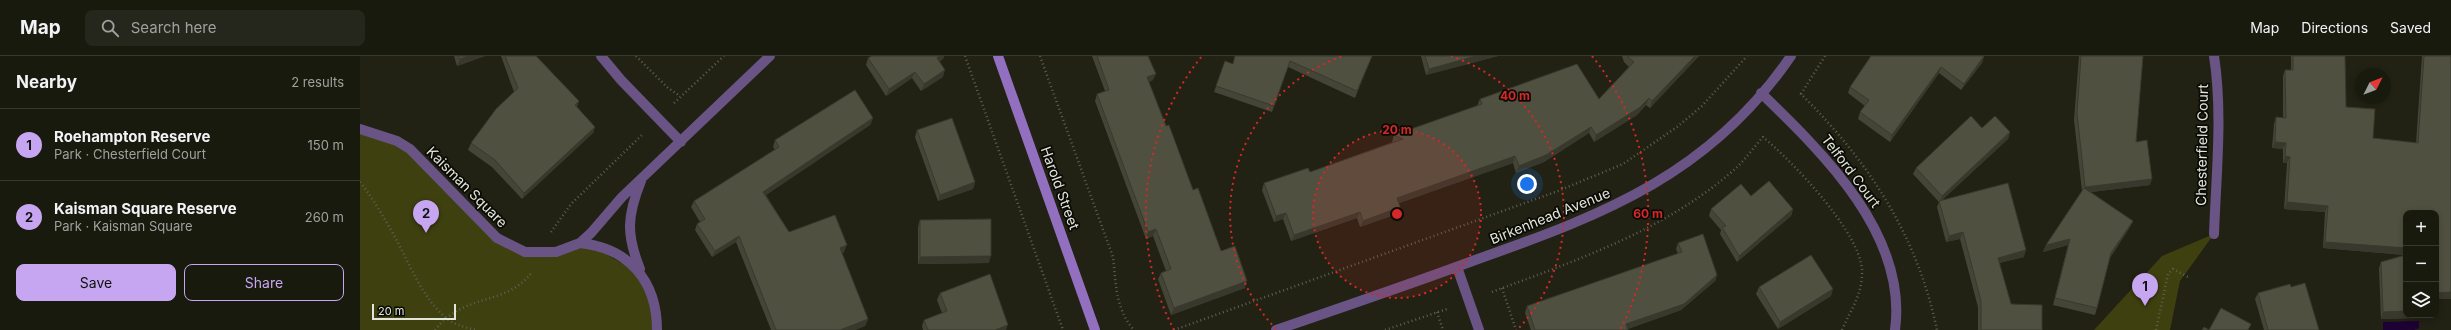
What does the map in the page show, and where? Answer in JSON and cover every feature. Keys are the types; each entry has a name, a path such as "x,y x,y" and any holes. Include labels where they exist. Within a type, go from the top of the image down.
{"street":[{"path":"601,56 621,80 681,142"},
{"name":"Kaisman Square","path":"360,129 397,141 410,149 486,228 510,246 525,252 556,252 580,243 643,177 770,56"},
{"name":"Harold Street","path":"998,56 1095,330"},
{"name":"Birkenhead Avenue","path":"1276,330 1560,230 1637,194 1677,170 1713,142 1761,93 1791,56"},
{"name":"Chesterfield Court","path":"2214,56 2218,82 2214,234"},
{"name":"Telford Court","path":"1761,93 1809,140 1838,173 1857,199 1878,235 1895,295 1895,330"},
{"name":"Kaisman Square","path":"643,177 632,210 629,238 656,313 657,330"},
{"name":"Kaisman Square","path":"580,243 614,252 632,264 641,274"},
{"path":"1457,267 1479,330"}],"path":[{"path":"636,56 668,88 680,96"},
{"path":"674,103 724,56"},
{"path":"965,56 1063,330"},
{"path":"1040,56 1113,257 1115,289 1127,321 1134,330"},
{"path":"1174,330 1558,191 1623,164 1677,127 1702,106 1747,56"},
{"path":"1801,94 1825,56"},
{"path":"549,238 554,227 566,209 643,134"},
{"path":"1492,292 1595,253 1648,228 1701,196 1736,168 1763,137 1808,179 1833,212 1856,249 1862,269 1861,285 1858,299 1842,330"},
{"path":"360,182 382,215 425,293 445,318 455,324 476,330"},
{"path":"436,330 445,318 466,306 514,289 524,282 536,266"},
{"path":"2156,330 2168,274 2173,269 2190,278"},
{"path":"1502,288 1516,330"},
{"path":"1385,330 1447,309"},
{"path":"1437,312 1443,330"}],"shaded area":[{"path":"360,129 397,141 476,219 525,252 588,244 641,274 657,330 360,330"},
{"path":"2214,234 2180,281 2170,330 2094,330 2162,256"},
{"path":"2419,321 2419,328 2414,330 2383,330 2383,322"}],"building":[{"path":"458,56 469,56 460,59"},
{"path":"505,56 536,56 579,101 575,105 595,127 524,193 495,160 471,143 496,109 518,88"},
{"path":"872,56 940,56 937,58 945,70 924,84 915,72 889,89 868,58"},
{"path":"1097,56 1148,56 1156,74 1147,77 1166,126 1169,125 1193,190 1198,188 1221,251 1235,246 1247,281 1174,308 1161,273 1171,269 1156,229 1148,232 1097,94 1109,90"},
{"path":"1235,56 1372,56 1357,91 1290,61 1274,106 1216,86 1225,61 1233,64"},
{"path":"1425,56 1476,56 1429,69"},
{"path":"1627,56 1695,56 1652,101 1649,98 1639,108 1596,135 1591,127 1546,155 1519,166 1515,156 1397,198 1400,207 1363,221 1360,212 1294,235 1286,213 1276,216 1264,183 1308,168 1310,172 1403,139 1394,135 1482,104 1480,99 1577,64 1599,99 1634,62"},
{"path":"1871,56 1984,56 1964,84 1941,67 1892,135 1860,112 1869,100 1850,87"},
{"path":"2081,56 2143,56 2136,142 2147,140 2152,179 2085,187 2077,113"},
{"path":"2293,56 2345,56 2346,107 2375,109 2373,138 2418,143 2424,56 2451,56 2451,292 2439,293 2439,210 2403,210 2403,248 2325,242 2328,206 2287,202 2290,157 2285,156 2286,143 2275,142 2276,117 2286,118 2285,70 2293,70"},
{"path":"855,90 873,118 763,192 789,232 835,215 847,245 840,248 868,319 840,330 776,330 739,236 715,251 697,224 705,219 694,201 779,147 775,140"},
{"path":"1971,116 1982,128 1995,116 2010,132 1942,196 1916,168"},
{"path":"952,118 975,182 940,195 917,130"},
{"path":"1769,181 1793,209 1739,256 1722,227 1726,226 1711,209 1741,184 1751,196"},
{"path":"2008,183 2026,250 1998,258 2011,304 2042,305 2042,330 1981,330 1981,301 1963,232 1949,236 1939,201"},
{"path":"2084,188 2133,221 2111,253 2097,308 2055,298 2070,239 2046,245"},
{"path":"991,219 991,256 920,257 920,220"},
{"path":"1703,234 1717,275 1684,304 1626,324 1628,330 1535,330 1527,306 1682,252 1678,243"},
{"path":"1811,255 1833,289 1780,322 1759,287"},
{"path":"2403,256 2403,311 2383,312 2381,262"},
{"path":"990,274 1008,325 995,330 928,330 924,320 947,311 940,293"},
{"path":"2305,283 2319,330 2268,330 2258,293 2290,284 2291,287"},
{"path":"2221,308 2251,324 2248,330 2209,330"},
{"path":"2204,327 2209,330 2202,330"}],"place":[{"name":"Kaisman Square Reserve","path":"426,233"},
{"name":"Roehampton Reserve","path":"2145,306"}]}
